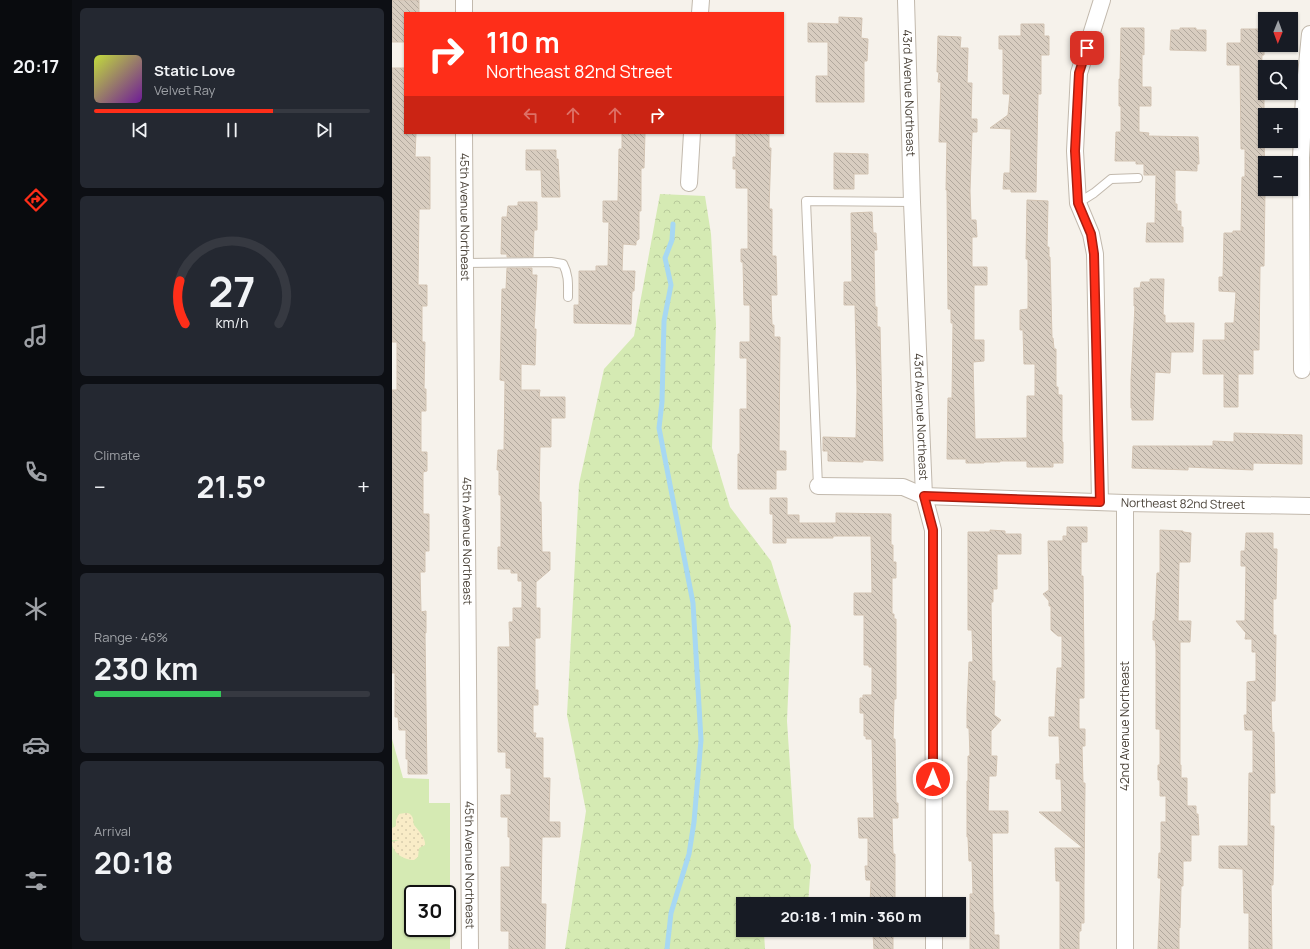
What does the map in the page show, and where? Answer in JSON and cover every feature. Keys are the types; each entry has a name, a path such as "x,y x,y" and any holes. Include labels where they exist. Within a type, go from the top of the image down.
{"street":[{"path":"464,0 464,12"},
{"path":"700,12 701,0"},
{"name":"43rd Avenue Northeast","path":"906,0 912,202 924,496 933,530 934,897"},
{"path":"1100,502 1094,254 1091,234 1078,203 1075,151 1079,73 1102,0"},
{"path":"1302,370 1301,158 1304,96 1310,34"},
{"name":"45th Avenue Northeast","path":"464,134 470,949"},
{"path":"689,184 692,134"},
{"name":"Northeast 82nd Street","path":"818,486 904,487 924,496 1125,503 1310,506"},
{"name":"42nd Avenue Northeast","path":"1125,503 1125,949"},
{"path":"934,937 934,949"}],"lane":[{"path":"1078,203 1094,193 1111,179 1138,178"},
{"path":"818,486 806,201 912,202"},
{"path":"464,263 551,262 563,264 567,271 568,297"}],"green space":[{"path":"660,194 705,196 711,234 716,324 712,448 730,507 771,561 791,626 787,721 794,828 811,865 809,897 736,897 736,937 764,937 765,949 565,949 586,811 567,715 579,484 604,369 634,336"},
{"path":"392,739 403,778 429,779 429,803 450,803 450,885 404,885 404,937 450,937 450,949 392,949"}],"sand":[{"path":"409,813 412,816 414,825 425,842 425,845 419,848 418,857 414,860 406,859 396,853 392,842 399,840 392,840 392,828 396,826 396,820 399,814"}],"building":[{"path":"392,0 419,0 419,12 404,12 404,42 392,42"},
{"path":"839,17 862,18 861,38 868,39 867,61 864,61 864,102 816,102 816,76 828,76 828,42 808,42 808,23 839,24"},
{"path":"1021,24 1044,24 1044,36 1049,36 1049,55 1041,55 1041,94 1038,94 1036,192 1011,192 1011,189 1003,189 1004,173 1010,173 1011,129 990,128 1008,115 1010,94 1003,94 1003,49 999,49 999,36 1021,36"},
{"path":"1121,28 1144,28 1142,87 1151,87 1151,106 1139,106 1139,132 1149,133 1148,136 1198,137 1199,164 1197,164 1197,171 1175,170 1175,204 1177,204 1177,211 1181,211 1183,242 1146,242 1147,223 1155,223 1156,175 1144,175 1144,164 1136,164 1136,161 1115,161 1116,132 1121,132 1119,79"},
{"path":"1180,28 1196,28 1196,30 1206,30 1206,51 1170,50 1171,30 1180,30"},
{"path":"1241,29 1258,29 1258,52 1264,52 1262,60 1258,60 1258,100 1264,100 1264,108 1258,108 1258,148 1264,148 1264,156 1258,156 1258,196 1265,196 1264,266 1260,266 1259,350 1253,350 1253,374 1238,374 1238,407 1224,407 1224,374 1203,374 1203,340 1225,340 1225,323 1234,323 1236,292 1219,291 1219,277 1223,277 1224,233 1241,231 1242,177 1245,177 1245,149 1241,149 1240,65 1227,65 1227,43 1241,43"},
{"path":"938,36 961,37 960,48 968,48 967,83 972,83 971,119 977,119 977,132 972,132 970,191 971,220 976,220 977,237 972,237 972,267 987,267 987,285 974,285 974,340 984,340 984,361 973,362 975,439 1027,438 1027,396 1035,396 1035,364 1024,364 1023,330 1020,330 1020,310 1028,309 1028,259 1026,259 1027,200 1048,201 1047,247 1049,247 1050,257 1052,338 1054,349 1056,349 1056,387 1058,387 1058,395 1062,395 1063,442 1063,463 1053,463 1053,467 1027,467 1027,461 966,463 966,459 947,459 948,398 952,398 953,323 951,323 951,309 948,309 946,190 947,142 939,142 941,82 938,82 939,72 937,72"},
{"path":"392,68 404,68 404,134 416,134 415,157 430,157 430,209 419,209 418,285 427,285 427,306 422,306 422,342 425,342 424,389 426,389 426,411 421,411 421,452 427,452 427,471 423,472 423,514 429,514 429,551 425,551 425,572 420,572 421,612 426,611 427,774 408,774 408,759 406,759 406,730 399,730 398,717 395,717 395,673 392,673 392,390 397,390 397,342 392,342"},
{"path":"622,134 645,134 644,168 641,168 641,211 639,211 639,239 636,241 636,245 623,244 622,271 635,271 634,291 632,291 631,324 574,323 574,305 579,305 579,271 596,271 596,266 608,266 609,222 603,222 603,201 618,201 619,149 622,149"},
{"path":"736,134 769,134 769,148 771,148 769,209 772,209 772,256 776,256 777,295 771,295 772,325 774,325 774,337 780,337 779,451 786,451 786,470 776,470 776,489 738,489 740,409 747,409 747,358 740,358 740,342 750,342 750,305 744,305 743,262 741,262 741,249 748,249 748,188 736,188 736,169 733,169 733,157 736,157"},
{"path":"526,150 556,150 556,159 558,159 560,197 542,197 541,170 526,170"},
{"path":"834,153 868,154 868,174 854,174 854,189 834,189"},
{"path":"518,202 537,202 537,230 534,230 533,257 507,257 507,254 501,254 502,217 507,217 508,206 518,206"},
{"path":"872,212 873,233 876,233 877,250 874,250 875,307 877,307 877,327 880,327 883,461 828,461 828,451 823,451 823,437 856,438 857,390 855,305 844,305 844,282 852,282 851,213"},
{"path":"507,268 532,268 532,275 537,275 534,329 536,329 535,365 521,364 521,390 540,390 539,397 565,397 565,418 551,418 551,447 540,447 539,502 541,502 542,552 550,552 550,570 536,582 536,608 540,608 540,638 535,638 535,690 538,690 538,705 533,705 533,733 536,733 535,738 543,738 543,778 550,778 549,822 560,822 560,837 542,837 541,904 546,904 545,949 509,949 509,931 501,931 501,867 510,867 510,837 508,837 508,817 501,817 501,795 511,795 511,768 506,768 506,752 498,752 498,647 510,647 509,622 513,622 513,608 522,608 522,581 518,581 518,573 511,573 511,569 498,569 498,547 501,547 501,495 499,495 499,470 497,470 498,450 504,450 505,381 500,380 502,289 506,289"},
{"path":"1150,279 1164,279 1163,315 1165,315 1165,323 1194,323 1193,352 1171,352 1170,373 1155,372 1153,420 1132,420 1131,380 1135,306 1134,288 1140,288 1141,282 1150,282"},
{"path":"1234,433 1302,435 1302,464 1253,463 1253,470 1188,467 1188,470 1132,468 1133,446 1213,446 1213,441 1234,442"},
{"path":"770,498 787,498 787,515 799,515 799,523 836,523 836,513 891,514 891,545 893,545 893,562 896,562 896,578 892,578 892,614 894,614 894,619 896,619 896,699 894,699 893,739 895,739 896,803 898,803 898,818 892,818 893,854 895,854 895,897 870,897 871,880 866,880 865,866 868,866 868,838 859,838 858,818 874,818 872,739 866,739 866,736 864,736 864,713 860,713 860,698 863,698 863,695 872,695 872,667 869,667 869,665 864,665 864,615 854,615 854,593 872,593 871,536 786,538 786,543 773,543 773,514 770,514"},
{"path":"1067,527 1087,527 1087,542 1081,542 1081,576 1083,576 1084,698 1079,698 1079,729 1085,729 1085,746 1082,746 1083,783 1085,783 1084,923 1081,923 1081,931 1079,931 1079,949 1060,949 1060,881 1056,881 1055,848 1083,848 1039,812 1062,812 1061,779 1056,779 1056,764 1060,764 1059,736 1049,736 1049,717 1055,717 1057,668 1062,668 1062,636 1058,636 1051,630 1051,606 1049,606 1049,601 1043,594 1049,590 1048,541 1063,541 1063,536 1067,536"},
{"path":"990,530 1005,531 1005,534 1021,534 1021,554 997,554 997,589 993,589 993,602 991,602 992,681 995,681 994,715 1001,720 991,731 991,756 997,756 996,776 989,776 988,811 1008,811 1008,833 992,833 994,935 999,935 999,949 970,949 970,894 973,894 972,861 969,861 967,837 967,781 968,756 970,756 967,710 969,662 973,662 972,630 968,630 968,532 990,532"},
{"path":"1160,530 1183,531 1191,533 1190,562 1179,562 1178,621 1191,621 1190,642 1180,642 1180,765 1181,778 1187,778 1187,806 1196,806 1199,835 1191,835 1191,861 1183,861 1179,949 1158,949 1161,878 1158,878 1159,853 1161,853 1161,822 1166,822 1166,796 1160,796 1160,780 1158,780 1158,765 1160,765 1160,729 1156,729 1156,648 1155,640 1153,640 1157,573 1160,573"},
{"path":"1246,533 1273,533 1273,549 1277,549 1276,599 1273,599 1273,635 1276,635 1275,701 1271,701 1272,733 1274,732 1275,793 1270,793 1270,826 1274,826 1273,885 1271,885 1272,949 1249,949 1249,913 1244,913 1243,869 1219,868 1219,846 1248,846 1249,773 1253,773 1253,730 1245,730 1244,715 1247,715 1247,682 1256,681 1256,652 1252,652 1252,639 1245,639 1246,633 1236,621 1245,621 1246,566 1241,566 1241,551 1245,551"},
{"path":"873,937 893,937 893,949 874,949"}],"waterway":[{"path":"667,949 671,913 689,854 694,822 701,740 693,603 659,428 662,402 664,321 671,285 665,258 672,240 673,224"}],"route":[{"path":"933,779 933,530 924,496 1100,502 1094,254 1091,234 1078,203 1075,151 1079,73 1087,48"}]}
